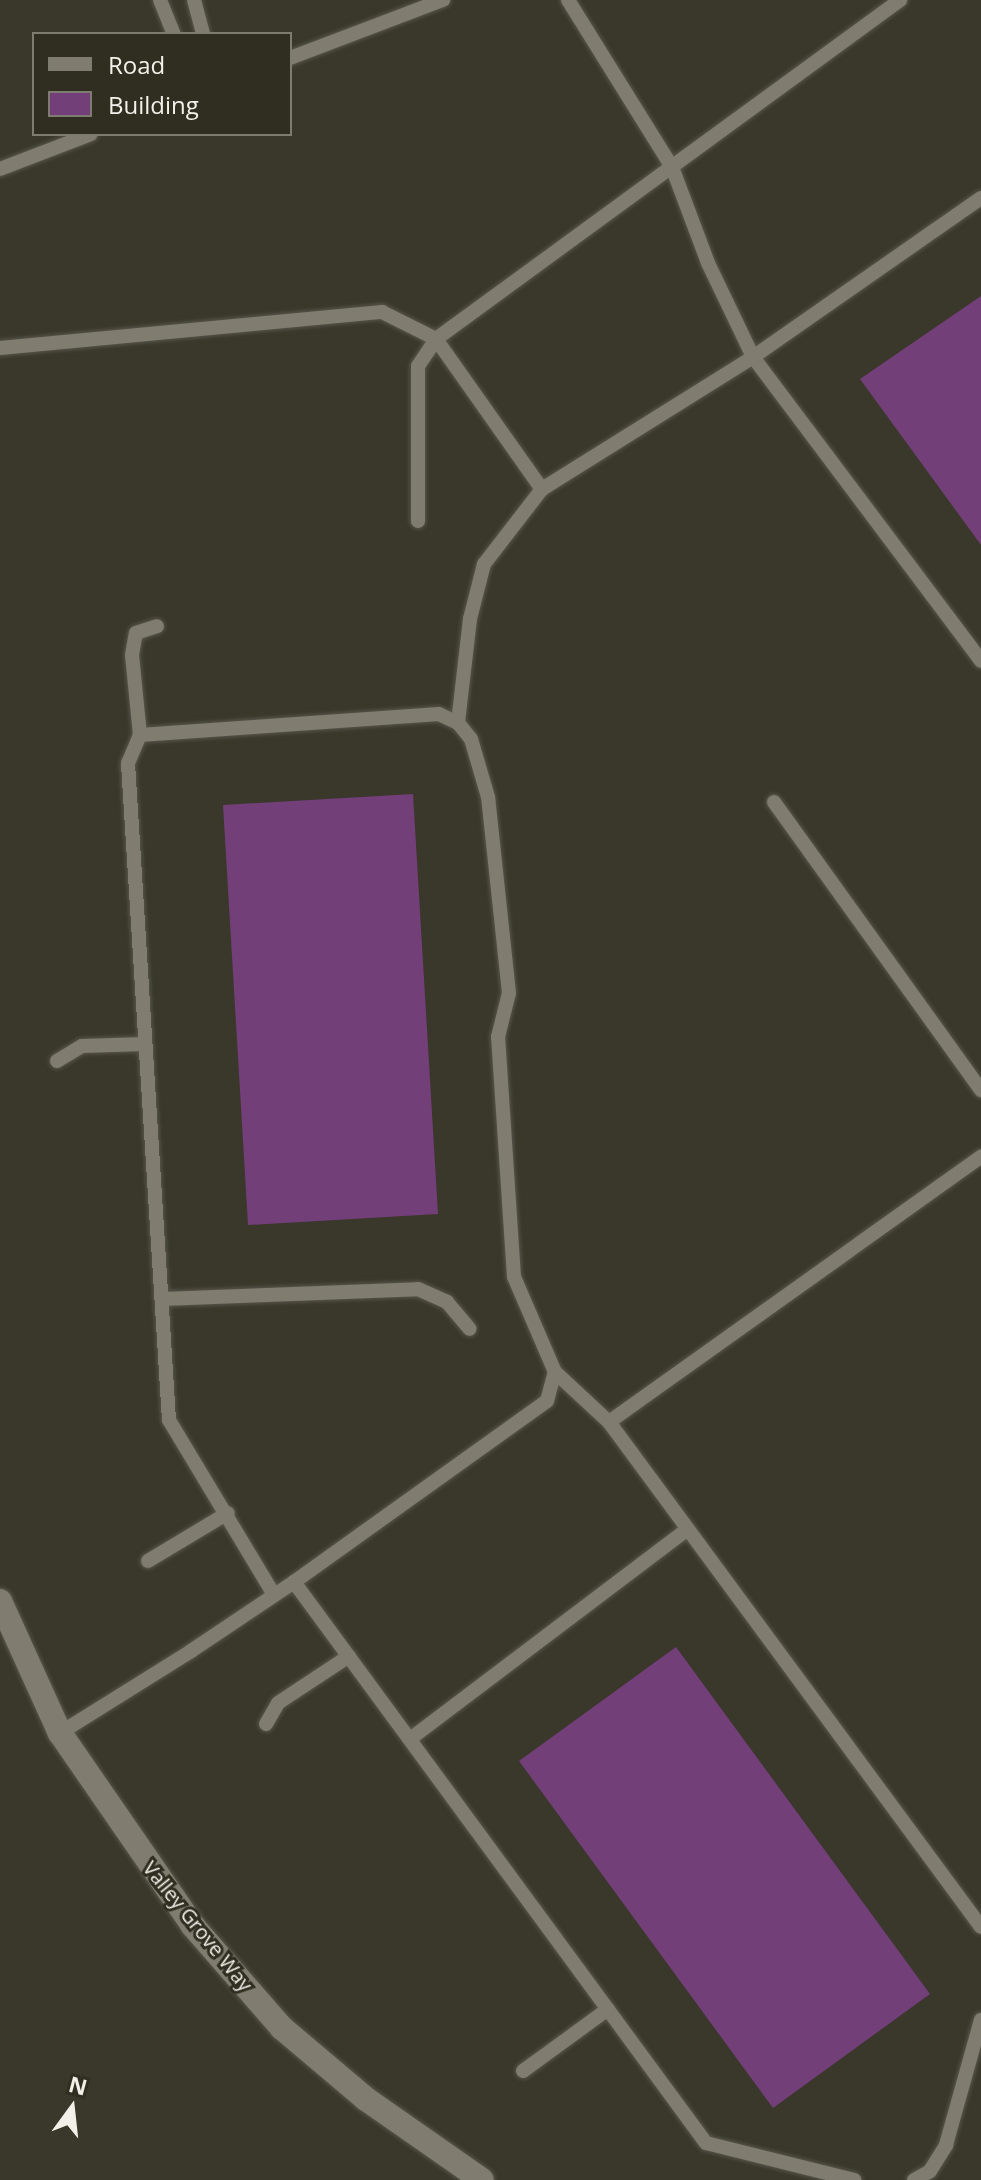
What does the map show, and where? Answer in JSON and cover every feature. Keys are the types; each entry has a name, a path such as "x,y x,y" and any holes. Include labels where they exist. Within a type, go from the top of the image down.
{"street":[{"name":"Valley Grove Way","path":"0,1601 60,1733 193,1926 282,2028 366,2099 482,2180"}],"lane":[{"path":"160,0 173,32"},
{"path":"194,0 202,32"},
{"path":"292,57 443,0"},
{"path":"568,0 672,167 708,263 753,357 981,661"},
{"path":"418,521 418,366 436,339 900,0"},
{"path":"0,169 86,136"},
{"path":"458,723 470,619 484,564 542,489 753,357 981,198"},
{"path":"0,348 382,312 436,339 542,489"},
{"path":"157,626 136,633 132,655 140,735 128,763 169,1420 228,1513 274,1595"},
{"path":"140,735 439,714 458,723 471,739 488,797 509,993 498,1037 514,1277 555,1372 609,1422 981,1927"},
{"path":"774,802 981,1090"},
{"path":"57,1061 82,1046 145,1044"},
{"path":"609,1422 981,1157"},
{"path":"162,1299 418,1289 447,1302 470,1329"},
{"path":"60,1733 294,1582 547,1401 555,1372"},
{"path":"148,1561 228,1513"},
{"path":"410,1739 688,1529"},
{"path":"294,1582 706,2143 854,2180"},
{"path":"266,1724 278,1703 349,1656"},
{"path":"523,2071 608,2009"},
{"path":"914,2180 930,2171 946,2145 981,2020"}],"building":[{"path":"981,296 981,545 860,379"},
{"path":"413,794 438,1214 248,1225 223,805"},
{"path":"676,1647 930,1994 773,2108 519,1761"}]}
